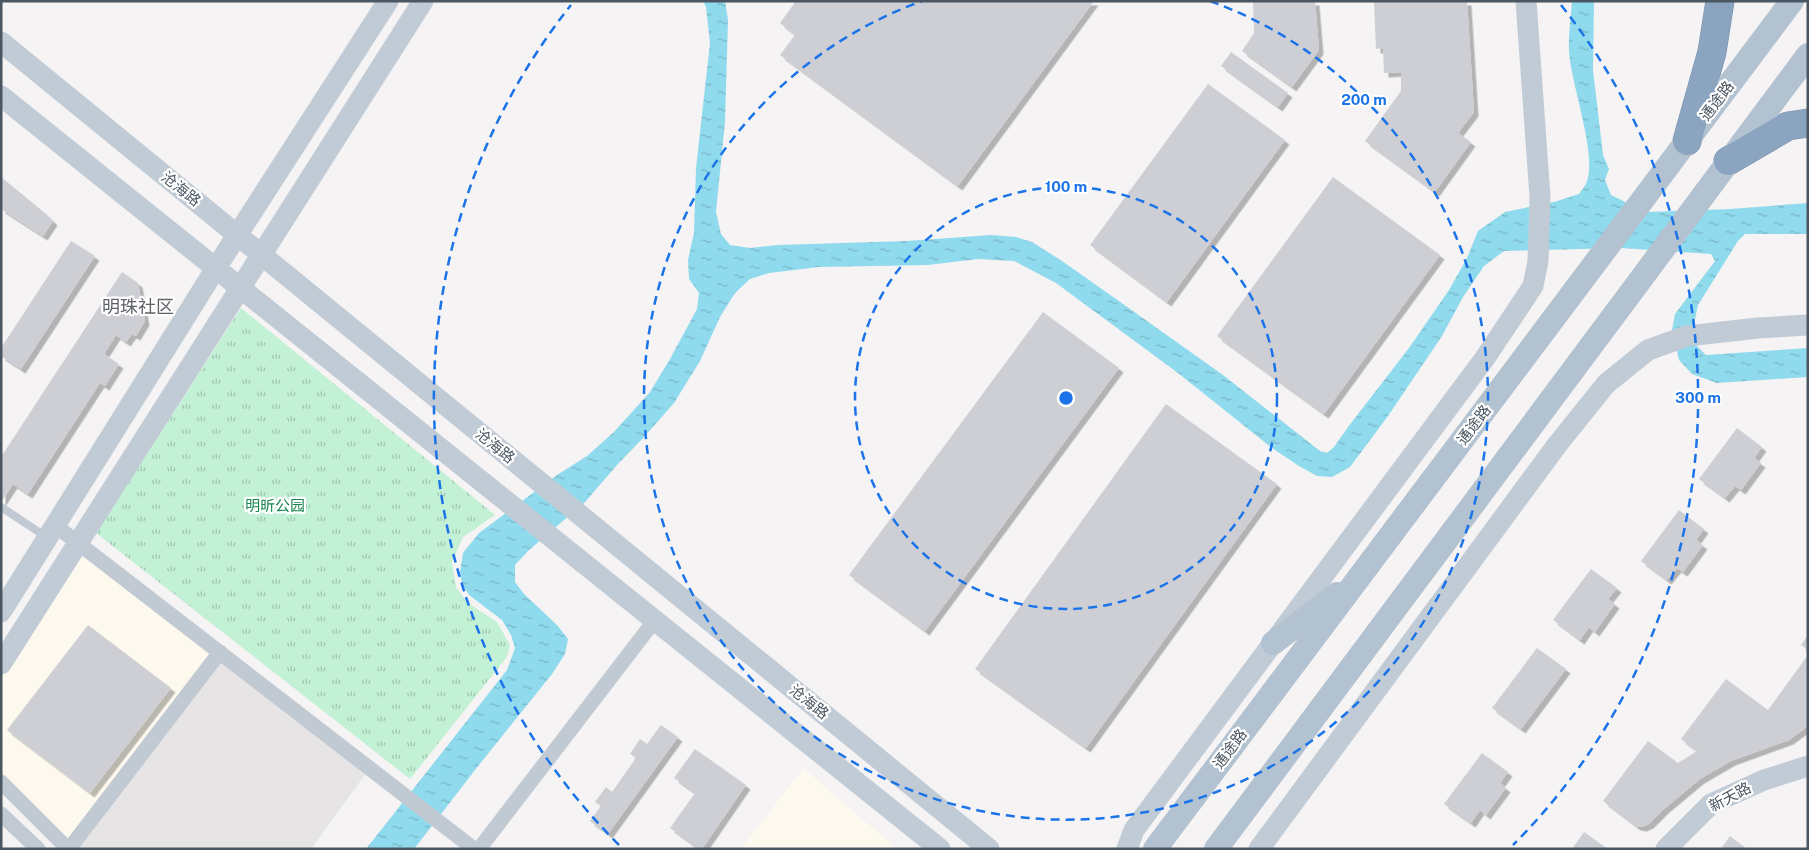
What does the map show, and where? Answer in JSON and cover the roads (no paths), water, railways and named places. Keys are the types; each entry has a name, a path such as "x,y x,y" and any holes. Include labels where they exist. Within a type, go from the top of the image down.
{"highway":[{"path":"1687,141 1712,52 1720,1"},
{"path":"1728,161 1788,126 1808,123"}],"main road":[{"path":"1,612 216,268 388,1"},
{"path":"1,664 263,256 423,1"},
{"path":"1127,849 1134,830 1485,358 1533,286 1538,261 1540,197 1526,1"},
{"name":"通途路","path":"1156,849 1792,1"},
{"name":"沧海路","path":"1,42 989,849"},
{"path":"1216,849 1808,55"},
{"path":"1,96 940,849"},
{"path":"1258,849 1557,445 1606,384 1648,350 1687,336 1758,328 1808,325"},
{"path":"1273,643 1362,574"},
{"name":"新天路","path":"1666,849 1711,804 1764,780 1808,766"}],"street":[{"path":"52,532 78,543 474,849"},
{"path":"480,849 655,620"},
{"path":"1,782 68,849 220,652"},
{"path":"1,814 38,849"}],"lane":[{"path":"1,507 52,532"}],"water":[{"path":"703,1 725,1 728,20 725,122 716,212 721,234 730,245 750,248 991,235 1016,237 1032,242 1062,261 1223,375 1320,451 1327,453 1334,447 1409,348 1449,290 1467,258 1478,231 1505,212 1554,202 1579,194 1585,186 1589,169 1589,154 1571,65 1569,39 1572,1 1594,1 1593,70 1603,155 1609,169 1605,180 1611,195 1646,212 1731,209 1808,203 1808,234 1745,234 1738,241 1698,305 1694,324 1696,345 1706,355 1808,348 1808,377 1717,383 1692,374 1679,360 1672,330 1675,314 1715,261 1711,254 1621,248 1504,251 1484,266 1463,297 1442,336 1388,416 1350,467 1332,477 1317,476 1272,448 1178,373 1056,283 1014,261 978,259 928,265 819,267 769,273 750,279 735,293 720,317 700,361 674,403 585,502 528,551 515,565 515,582 524,594 557,625 568,639 565,654 552,674 414,849 366,849 507,670 515,648 511,635 502,620 469,595 462,584 460,572 463,553 479,533 557,475 587,456 614,432 650,392 697,309 699,293 689,279 688,260 694,233 696,168 710,43 706,7"}],"district":[{"name":"明珠社区","path":"138,307"}],"park label":[{"name":"明昕公园","path":"275,506"}]}
